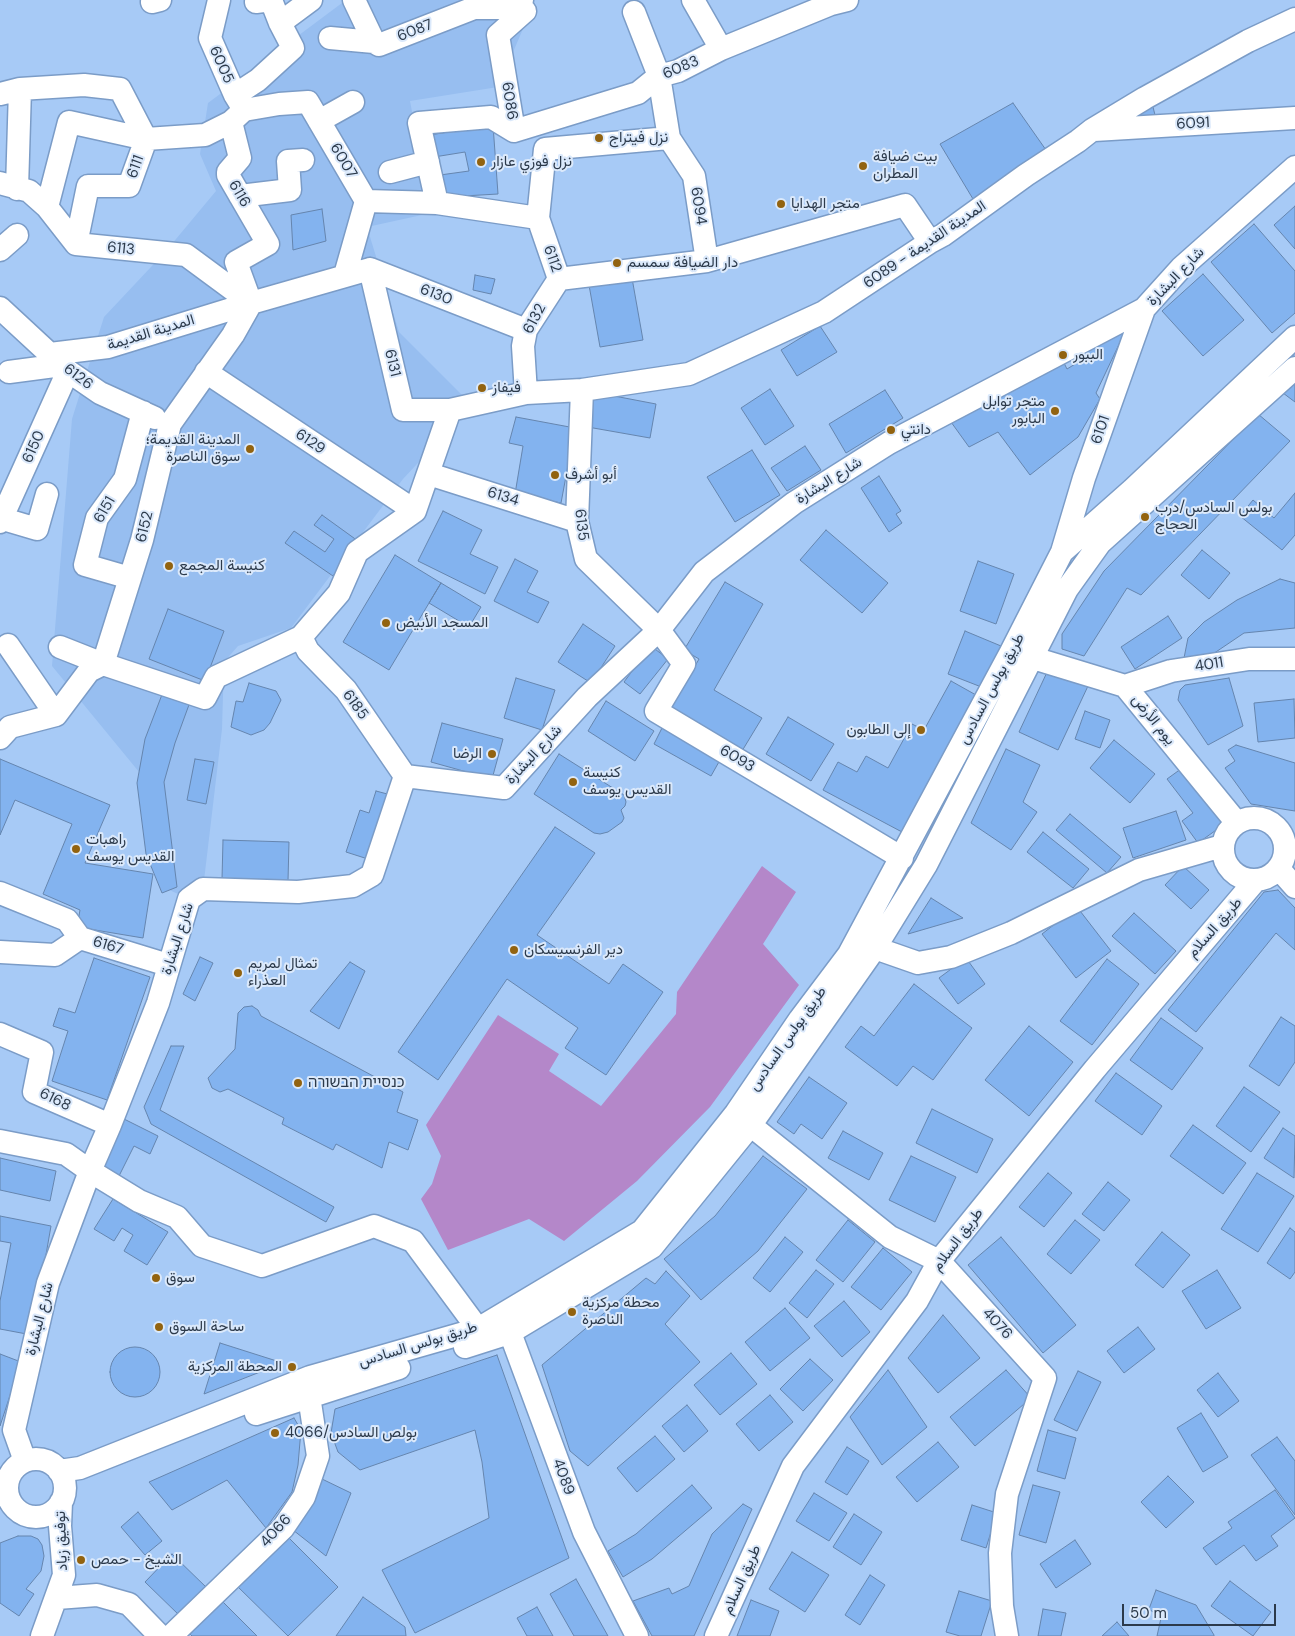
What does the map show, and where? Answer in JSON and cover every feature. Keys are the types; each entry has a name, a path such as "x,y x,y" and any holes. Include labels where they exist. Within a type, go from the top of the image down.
{"street":[{"name":"6005","path":"219,0 210,38 237,109"},
{"path":"47,207 69,122 146,139 205,135 237,109 258,80 294,48 280,23 271,0 256,2"},
{"path":"280,23 311,0"},
{"path":"354,0 374,42"},
{"path":"693,0 721,49"},
{"name":"6083","path":"514,131 638,94 659,76 678,71 721,49 830,4 847,0"},
{"name":"6087","path":"330,38 374,42 379,45 454,8 520,4"},
{"name":"6086","path":"514,131 498,35 525,11 520,4"},
{"name":"6094","path":"634,12 659,76 669,138 694,176 707,261"},
{"name":"المدينة القديمة - 6089","path":"450,410 526,393 582,390 689,374 824,312 943,235 1092,130 1239,46 1295,19"},
{"path":"258,80 279,104"},
{"path":"76,244 47,207 29,191 9,186 10,91 84,85 120,89 146,139"},
{"name":"6007","path":"237,109 308,102 366,201"},
{"path":"319,121 353,102"},
{"name":"6116","path":"237,109 240,158 228,172 228,175 268,244 236,262 251,302"},
{"name":"6086","path":"437,203 419,123 491,117 514,131"},
{"name":"6091","path":"1092,130 1295,118"},
{"path":"345,275 366,201 437,203 538,218 545,149 669,138"},
{"name":"6111","path":"76,244 88,186 129,186 146,139"},
{"path":"240,196 290,190 288,161 303,160"},
{"path":"390,172 428,162"},
{"name":"شارع البشارة","path":"25,1461 14,1430 48,1282 90,1171 158,1003 189,899 203,889 298,892 353,886 372,875 405,776 504,788 588,698 659,630 704,572 794,503 889,443 1144,309 1181,268 1295,168"},
{"name":"6112","path":"538,218 559,279 707,261 905,205 930,242"},
{"path":"0,250 17,235"},
{"name":"6113","path":"76,244 186,255 251,302"},
{"path":"251,302 370,269"},
{"name":"6130","path":"370,269 526,330"},
{"name":"6131","path":"370,269 403,410 450,410"},
{"name":"6132","path":"526,393 524,346 526,330 559,279"},
{"name":"المدينة القديمة","path":"9,372 60,364 251,302"},
{"name":"6152","path":"103,664 142,540 170,424 233,335 251,302"},
{"name":"6126","path":"0,308 60,364 100,394 170,424"},
{"name":"6101","path":"1062,552 1084,478 1144,309"},
{"name":"طريق بولس السادس","path":"743,1120 800,1019 849,954 1012,652 1062,552 1160,465 1295,337"},
{"name":"6150","path":"0,520 60,364"},
{"name":"طريق بولس السادس","path":"62,1486 83,1475 309,1396 507,1323 652,1247 743,1120 875,948 926,865 1067,589 1100,543 1295,368"},
{"name":"6129","path":"206,372 414,511"},
{"name":"6135","path":"582,390 577,520 586,559 659,630"},
{"path":"60,647 103,664 205,698 216,677 301,637 339,593 357,552 414,511 429,474 450,410"},
{"name":"6151","path":"130,578 85,565 97,518 125,479 142,412"},
{"name":"6134","path":"429,474 577,520"},
{"path":"0,520 38,529 47,494"},
{"name":"6093","path":"659,630 684,664 656,711 902,858"},
{"name":"6185","path":"301,637 308,651 346,690 405,776"},
{"path":"8,645 56,715"},
{"name":"يوم الأرض","path":"1012,652 1125,686 1237,823"},
{"name":"4011","path":"1125,686 1171,671 1249,659 1295,660"},
{"path":"4,729 56,715 89,671 103,664"},
{"path":"1248,818 1260,818 1270,822 1290,843 1279,869 1266,878 1256,881 1245,880 1235,875 1223,857 1222,846 1229,830 1237,823 1248,818"},
{"path":"849,954 875,948 918,963 950,957 1012,933 1140,870 1222,846"},
{"path":"1279,869 1295,886"},
{"name":"طريق السلام","path":"716,1636 793,1466 917,1301 939,1261 1095,1069 1256,881"},
{"name":"6167","path":"0,894 67,920 80,938 168,965"},
{"path":"0,952 55,955 80,938"},
{"name":"6168","path":"0,1034 42,1052 34,1092 110,1125"},
{"name":"4076","path":"743,1120 890,1237 939,1261 1045,1378 1007,1494 1000,1552 1002,1606 1007,1636"},
{"path":"0,1141 66,1154 139,1201 177,1217 202,1246 262,1266 374,1226 413,1241 478,1330"},
{"name":"طريق بولس السادس","path":"62,1486 80,1468 310,1377 507,1323"},
{"name":"4089","path":"507,1323 584,1532 637,1636"},
{"name":"4066","path":"171,1636 283,1528 304,1497 318,1456 309,1396"},
{"path":"34,1459 44,1460 52,1464 62,1486 51,1512 38,1517 30,1516 5,1498 12,1470 25,1461 34,1459"},
{"name":"توفيق زياد","path":"42,1636 64,1575 60,1526 62,1486"},
{"name":"توفيق زياد","path":"31,1636 51,1573 53,1529 38,1517"},
{"path":"57,1598 97,1596 129,1604 160,1636"}],"shaded area":[{"name":"المدينة القديمة؛ سوق الناصرة","path":"346,0 528,0 532,8 498,87 410,101 431,213 367,227 399,332 472,405 403,479 291,628 238,646 224,662 222,729 203,889 189,899 165,888 144,778 52,666 72,419 104,317 166,251 216,191 200,154 208,103"},
{"path":"762,866 796,892 763,944 799,985 710,1107 637,1181 564,1241 529,1219 448,1250 421,1199 432,1184 441,1156 426,1125 498,1015 559,1054 549,1071 601,1106 676,1014 677,992"}],"building":[{"path":"1151,99 1157,123 1140,122 1137,107"},
{"path":"1013,103 1046,150 973,199 940,144"},
{"name":"نزل فوزي عازار","path":"493,125 498,194 446,197 440,175 469,171 465,152 434,157 423,136"},
{"path":"1295,206 1295,249 1274,225"},
{"path":"322,209 326,241 293,250 291,215"},
{"path":"1254,224 1295,271 1295,313 1272,333 1211,262"},
{"path":"1203,274 1244,320 1203,356 1162,311"},
{"path":"475,275 495,279 491,294 473,290"},
{"path":"632,278 643,340 600,347 589,285"},
{"path":"820,326 837,352 797,376 781,350"},
{"path":"1119,328 1123,336 1096,393 1100,399 1078,437 1030,475 998,432 969,447 951,422 1063,361 1067,369 1085,358 1083,354"},
{"path":"1295,378 1295,402 1283,393"},
{"path":"770,389 794,426 765,445 741,408"},
{"path":"885,390 903,418 846,453 829,424"},
{"path":"588,391 656,404 650,438 582,426"},
{"path":"1258,414 1290,441 1141,595 1127,588 1084,656 1062,649 1062,634 1104,571"},
{"path":"516,417 575,428 561,503 515,494 523,446 509,443"},
{"path":"805,446 821,470 787,491 771,468"},
{"path":"752,450 780,495 735,522 707,477"},
{"path":"879,476 901,511 896,514 902,523 889,532 861,488"},
{"path":"1295,493 1295,535 1282,550 1240,516 1253,500 1274,518"},
{"path":"443,511 482,530 470,554 498,567 485,594 418,561"},
{"path":"322,515 358,541 333,576 285,543 294,531 325,552 334,539 314,525"},
{"path":"826,530 888,583 862,613 800,560"},
{"path":"1202,550 1230,573 1209,599 1181,575"},
{"name":"المسجد الأبيض","path":"395,555 441,583 389,670 343,642"},
{"path":"515,559 538,571 527,592 549,602 538,623 494,601"},
{"path":"978,561 1014,574 996,624 960,611"},
{"path":"1280,579 1295,583 1295,628 1244,633 1204,660 1184,658 1188,638 1204,622 1237,600"},
{"path":"725,582 763,604 714,690 762,718 742,751 670,710 699,659 684,650"},
{"path":"441,583 481,607 469,627 429,603"},
{"path":"168,609 224,631 205,681 149,659"},
{"path":"1168,616 1182,638 1135,669 1121,647"},
{"path":"583,624 615,646 591,683 558,662"},
{"path":"965,631 1001,646 984,688 948,674"},
{"path":"651,646 668,659 640,694 624,682"},
{"path":"1049,668 1088,686 1058,750 1019,732"},
{"path":"516,678 555,690 542,730 504,718"},
{"path":"1229,678 1243,726 1208,745 1178,700 1180,690 1185,685"},
{"path":"951,681 976,695 902,832 823,790 838,762 857,772 866,756 888,768 912,724 924,730"},
{"path":"249,683 276,691 281,700 270,723 264,730 251,735 231,727 236,701 243,702"},
{"path":"163,692 190,702 175,743 164,782 177,887 162,893 146,854 137,783 145,739"},
{"path":"1294,699 1295,738 1258,742 1254,703"},
{"path":"606,701 654,731 635,761 588,731"},
{"path":"1085,711 1110,720 1100,748 1075,739"},
{"path":"788,717 834,744 811,781 766,754"},
{"path":"442,723 503,739 492,779 431,762"},
{"path":"662,728 720,760 711,776 654,744"},
{"path":"1114,740 1155,774 1130,803 1090,768"},
{"path":"1236,745 1295,763 1295,811 1251,804 1225,768 1235,761 1228,750"},
{"path":"1006,749 1040,765 1023,802 1037,812 1011,850 971,823"},
{"name":"كنيسة القديس يوسف","path":"559,754 624,795 626,802 621,810 624,818 622,822 608,832 594,833 534,794"},
{"name":"راهبات القديس يوسف","path":"0,759 110,805 85,863 153,874 143,938 77,927 80,910 43,894 72,824 15,800 0,835"},
{"path":"195,759 214,762 206,804 187,800"},
{"path":"1185,766 1226,823 1198,843 1182,821 1193,813 1167,779"},
{"path":"376,791 391,795 371,860 346,852 360,810 369,813"},
{"path":"1176,811 1186,840 1133,858 1123,828"},
{"path":"1070,814 1121,857 1107,873 1056,830"},
{"name":"دير الفرنسيسكان","path":"555,827 595,853 537,935 609,984 623,964 663,992 606,1075 565,1048 578,1028 507,979 438,1080 398,1052"},
{"path":"1043,832 1089,869 1073,888 1027,852"},
{"path":"223,840 289,842 288,881 222,879"},
{"path":"1183,866 1209,890 1191,909 1165,885"},
{"path":"1278,890 1295,908 1295,950 1276,933 1196,1032 1168,1010 1264,892"},
{"path":"931,898 963,918 908,934"},
{"path":"1077,907 1111,951 1076,978 1042,934"},
{"path":"1134,913 1176,951 1155,974 1112,936"},
{"path":"200,957 213,963 195,1001 183,994"},
{"path":"94,958 150,977 107,1100 52,1081 68,1031 53,1026 59,1008 75,1013"},
{"path":"966,958 985,984 958,1004 939,978"},
{"path":"1107,959 1139,984 1092,1045 1060,1021"},
{"path":"350,962 365,971 339,1029 310,1011"},
{"path":"914,984 972,1028 933,1080 913,1066 897,1086 845,1047 861,1026 874,1036"},
{"name":"כנסיית הבשורה","path":"252,1006 258,1010 261,1016 403,1092 397,1112 418,1120 408,1150 389,1142 382,1168 336,1144 333,1150 282,1124 284,1118 228,1089 220,1092 212,1088 208,1078 235,1049 238,1013 244,1007"},
{"path":"1281,1017 1295,1026 1295,1062 1279,1086 1249,1066"},
{"path":"1161,1018 1203,1048 1172,1090 1130,1060"},
{"path":"1029,1026 1073,1062 1029,1116 985,1080"},
{"path":"171,1046 184,1046 160,1110 334,1207 326,1222 151,1124 144,1107"},
{"path":"1116,1073 1162,1106 1142,1135 1095,1101"},
{"path":"809,1077 847,1103 822,1139 801,1124 794,1134 777,1122"},
{"path":"1244,1087 1280,1112 1251,1152 1216,1126"},
{"path":"932,1109 993,1139 977,1173 916,1143"},
{"path":"124,1119 158,1136 150,1154 134,1146 117,1180 99,1171"},
{"path":"1193,1125 1246,1163 1223,1194 1170,1156"},
{"path":"1283,1128 1295,1136 1294,1178 1264,1158"},
{"path":"843,1131 883,1153 869,1180 828,1158"},
{"path":"763,1156 807,1189 758,1251 701,1300 664,1259 715,1216"},
{"path":"911,1156 956,1177 935,1222 889,1200"},
{"path":"0,1158 56,1171 50,1201 0,1190"},
{"path":"1048,1173 1072,1193 1044,1227 1019,1207"},
{"path":"1257,1173 1294,1196 1258,1252 1221,1229"},
{"path":"1108,1182 1130,1200 1104,1231 1082,1214"},
{"path":"113,1199 168,1232 147,1265 124,1251 133,1235 122,1228 114,1241 94,1229"},
{"path":"0,1216 51,1226 32,1335 0,1329 0,1301 11,1243 0,1241"},
{"path":"848,1220 875,1242 843,1282 816,1260"},
{"path":"1075,1220 1100,1240 1071,1274 1047,1254"},
{"path":"1290,1228 1295,1232 1295,1272 1290,1279 1267,1263"},
{"path":"1162,1232 1190,1255 1163,1288 1135,1265"},
{"path":"785,1237 803,1252 770,1292 753,1278"},
{"path":"1001,1237 1076,1325 1043,1353 968,1265"},
{"path":"883,1248 912,1272 881,1310 851,1287"},
{"path":"816,1270 834,1284 807,1318 789,1303"},
{"path":"1217,1270 1241,1308 1206,1329 1182,1291"},
{"path":"666,1271 690,1296 665,1324 700,1362 588,1466 570,1451 542,1365 646,1278 655,1284"},
{"path":"844,1301 870,1332 842,1357 814,1326"},
{"path":"785,1308 810,1338 770,1371 745,1342"},
{"path":"943,1315 980,1358 938,1393 908,1358"},
{"path":"1138,1327 1155,1349 1124,1373 1107,1351"},
{"path":"220,1343 283,1363 204,1394"},
{"path":"135,1347 149,1351 156,1358 160,1372 156,1386 149,1393 135,1397 121,1393 114,1386 110,1372 114,1358 121,1351"},
{"path":"731,1353 757,1384 720,1415 694,1385"},
{"path":"0,1354 21,1362 0,1426"},
{"path":"497,1355 569,1558 415,1633 382,1570 489,1518 482,1462 475,1430 360,1470 338,1452 331,1433 335,1409"},
{"path":"810,1359 833,1380 803,1411 780,1389"},
{"path":"888,1370 927,1427 882,1465 850,1417"},
{"path":"1006,1370 1031,1398 975,1446 950,1417"},
{"path":"1078,1371 1101,1382 1077,1431 1054,1420"},
{"path":"1218,1373 1239,1401 1218,1417 1197,1390"},
{"path":"770,1395 793,1422 759,1451 736,1424"},
{"path":"687,1405 708,1431 684,1452 662,1426"},
{"path":"1201,1413 1228,1457 1203,1472 1177,1428"},
{"path":"294,1418 301,1430 298,1465 292,1492 266,1528 227,1480 172,1510 149,1482"},
{"path":"1048,1430 1076,1438 1065,1479 1037,1471"},
{"path":"655,1436 675,1459 637,1492 617,1468"},
{"path":"1277,1437 1295,1461 1295,1515 1251,1455"},
{"path":"938,1442 959,1467 917,1502 896,1477"},
{"path":"847,1447 869,1461 847,1495 825,1482"},
{"path":"1168,1476 1194,1502 1166,1528 1141,1502"},
{"path":"322,1479 351,1493 326,1556 293,1530"},
{"path":"692,1485 712,1508 652,1559 623,1577 608,1551 636,1534"},
{"path":"1033,1485 1060,1492 1046,1543 1019,1535"},
{"path":"1275,1490 1295,1518 1271,1536 1278,1546 1256,1561 1244,1545 1216,1565 1203,1548 1232,1528 1228,1522"},
{"path":"814,1493 847,1513 829,1541 796,1521"},
{"path":"743,1504 752,1509 694,1636 652,1636 633,1601 669,1588 672,1594 689,1586 712,1534"},
{"path":"972,1505 997,1513 986,1548 961,1540"},
{"path":"138,1512 162,1541 145,1555 121,1527"},
{"path":"854,1514 882,1532 861,1565 833,1547"},
{"path":"286,1535 338,1587 288,1636 236,1585"},
{"path":"18,1536 31,1536 38,1539 42,1545 44,1556 41,1571 26,1589 34,1594 19,1616 0,1603 0,1543"},
{"path":"1075,1540 1091,1564 1056,1588 1040,1564"},
{"path":"792,1552 829,1575 805,1612 769,1589"},
{"path":"172,1554 207,1588 180,1616 145,1582"},
{"path":"870,1575 885,1585 860,1625 845,1615"},
{"path":"576,1579 608,1636 574,1636 550,1594"},
{"path":"1230,1581 1271,1612 1253,1636 1211,1606"},
{"path":"1156,1590 1196,1605 1214,1636 1157,1636 1161,1618 1149,1609"},
{"path":"959,1591 992,1601 981,1636 960,1636 946,1632"},
{"path":"363,1597 405,1627 406,1636 336,1636"},
{"path":"751,1600 779,1611 770,1636 737,1636"},
{"path":"222,1601 257,1636 192,1636 188,1632"},
{"path":"537,1607 553,1636 527,1636 517,1618"},
{"path":"1043,1609 1066,1613 1061,1636 1038,1636"},
{"path":"1117,1622 1129,1636 1102,1636"}],"place":[{"name":"نزل فيتراج","path":"599,138"},
{"name":"نزل فوزي عازار","path":"481,162"},
{"name":"بيت ضيافة المطران","path":"863,166"},
{"name":"متجر الهدايا","path":"781,204"},
{"name":"دار الضيافة سمسم","path":"617,263"},
{"name":"الببور","path":"1063,355"},
{"name":"فيفاز","path":"482,388"},
{"name":"متجر توابل البابور","path":"1055,411"},
{"name":"دانتي","path":"891,430"},
{"name":"المدينة القديمة؛ سوق الناصرة","path":"250,449"},
{"name":"أبو أشرف","path":"555,475"},
{"name":"بولس السادس/درب الحجاج","path":"1145,517"},
{"name":"كنيسة المجمع","path":"169,566"},
{"name":"المسجد الأبيض","path":"386,623"},
{"name":"إلى الطابون","path":"921,730"},
{"name":"الرضا","path":"492,754"},
{"name":"كنيسة القديس يوسف","path":"573,782"},
{"name":"راهبات القديس يوسف","path":"76,849"},
{"name":"دير الفرنسيسكان","path":"514,950"},
{"name":"تمثال لمريم العذراء","path":"238,973"},
{"name":"כנסיית הבשורה","path":"298,1083"},
{"name":"سوق","path":"156,1278"},
{"name":"محطة مركزية الناصرة","path":"572,1312"},
{"name":"ساحة السوق","path":"159,1327"},
{"name":"المحطة المركزية","path":"292,1367"},
{"name":"بولص السادس/4066","path":"275,1433"},
{"name":"الشيخ - حمص","path":"81,1560"}]}
